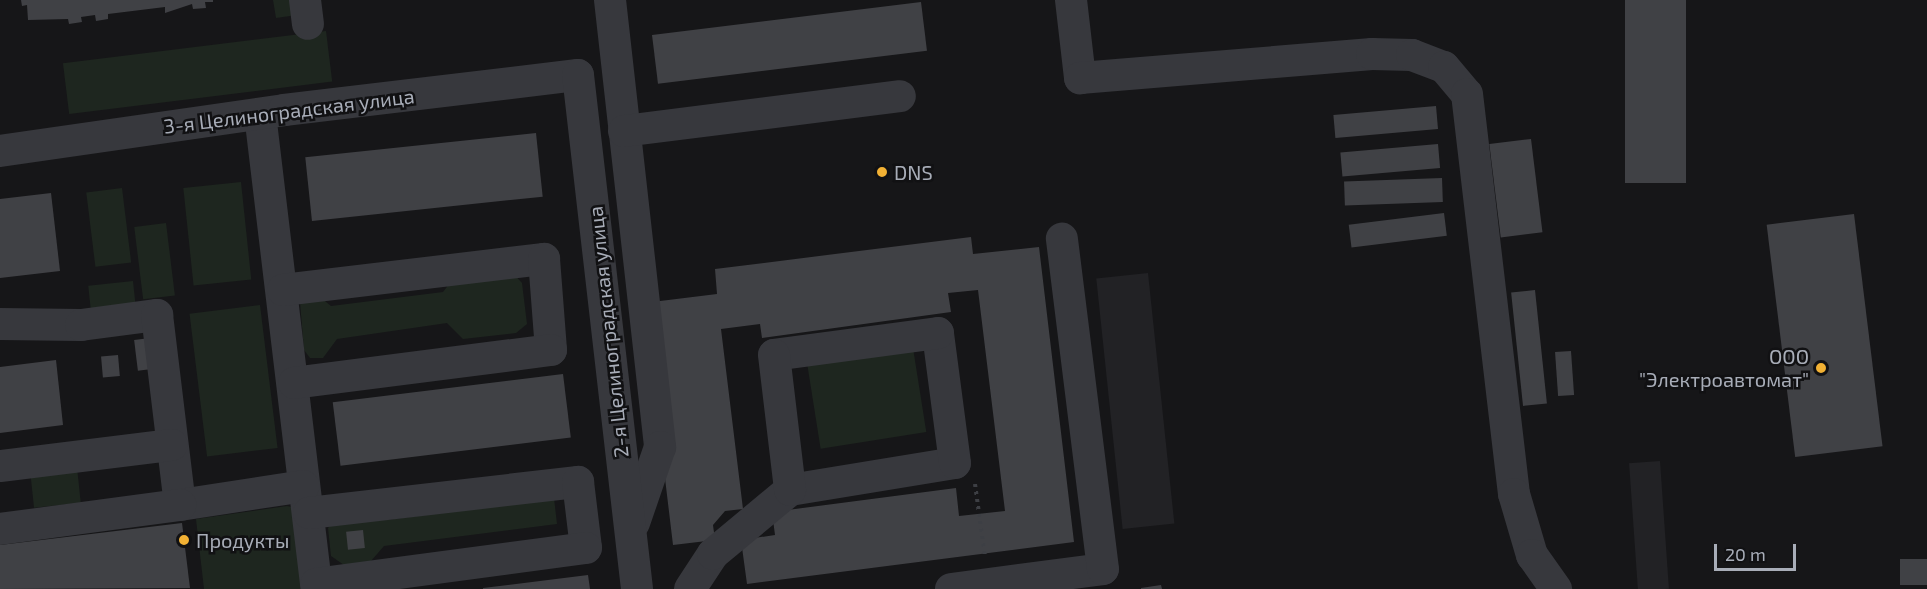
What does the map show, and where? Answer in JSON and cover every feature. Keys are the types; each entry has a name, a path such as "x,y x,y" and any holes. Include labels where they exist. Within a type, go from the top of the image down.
{"street":[{"path":"610,0 660,447 630,532"},
{"path":"1071,0 1080,78 1372,54 1412,55 1444,67 1467,94 1514,494 1532,555 1556,589"},
{"name":"3-я Целиноградская улица","path":"0,151 260,114 578,75"},
{"name":"2-я Целиноградская улица","path":"578,75 637,589"},
{"path":"624,130 900,96"},
{"path":"0,529 180,505 307,500 578,482 586,548 316,587 307,500 294,383 283,290 260,114"},
{"path":"951,589 1103,569 1062,239"},
{"path":"283,290 544,259 551,350 294,383"},
{"path":"0,324 81,325 157,315 180,505"},
{"path":"690,589 714,554 790,490 955,463 938,333 774,356 790,490"},
{"path":"0,466 172,445"}],"path":[{"path":"955,463 973,466 988,584"}],"shaded area":[{"path":"273,0 302,0 304,14 276,18"},
{"path":"326,31 332,82 69,114 63,63"},
{"path":"241,182 251,279 194,286 183,188"},
{"path":"122,188 131,262 95,267 86,192"},
{"path":"166,223 175,295 143,299 134,227"},
{"path":"510,270 522,283 527,324 516,333 463,339 447,323 337,339 323,358 310,358 304,350 300,302 315,293 331,306 443,292 456,275"},
{"path":"1148,273 1174,524 1123,529 1096,278"},
{"path":"133,281 136,309 91,314 88,286"},
{"path":"260,305 278,448 207,457 190,314"},
{"path":"913,348 926,432 821,449 807,365"},
{"path":"1660,461 1669,589 1638,589 1629,463"},
{"path":"77,467 81,503 34,508 30,472"},
{"path":"554,498 557,524 384,546 371,561 344,565 331,556 328,528 339,515 376,511 387,520"},
{"path":"287,506 296,508 312,589 204,589 196,519"}],"building":[{"path":"21,0 213,0 213,2 205,2 206,8 193,9 192,4 165,13 165,7 108,14 108,19 96,21 95,15 81,17 82,22 69,24 68,19 28,20 27,5 22,6"},
{"path":"1625,0 1686,0 1686,183 1625,183"},
{"path":"921,2 927,51 658,84 652,35"},
{"path":"1436,106 1438,129 1335,138 1333,115"},
{"path":"536,133 543,197 312,221 305,157"},
{"path":"1531,139 1542,232 1501,237 1489,144"},
{"path":"1438,144 1440,168 1342,176 1340,153"},
{"path":"1442,178 1443,202 1345,205 1344,181"},
{"path":"51,193 60,271 0,278 0,199"},
{"path":"1444,213 1447,236 1352,248 1349,225"},
{"path":"1854,214 1883,446 1795,457 1767,225"},
{"path":"971,237 973,254 1039,247 1074,542 747,584 741,540 775,535 772,512 956,488 959,516 1005,511 978,290 948,293 951,312 762,338 760,324 721,329 743,509 725,511 713,525 715,540 673,545 644,303 717,294 715,269"},
{"path":"1535,290 1547,403 1523,406 1511,293"},
{"path":"150,338 154,369 138,371 134,340"},
{"path":"1571,351 1574,395 1558,396 1555,352"},
{"path":"118,355 120,376 103,377 101,356"},
{"path":"56,360 63,425 0,433 0,367"},
{"path":"563,374 571,438 341,466 333,402"},
{"path":"182,523 190,588 0,589 0,545"},
{"path":"363,530 365,548 348,550 346,532"},
{"path":"1900,559 1927,559 1927,585 1900,585"},
{"path":"588,575 590,589 483,589 483,588"},
{"path":"1161,585 1162,589 1141,589 1141,588"}],"place":[{"name":"DNS","path":"882,172"},
{"name":"ООО \"Электроавтомат\"","path":"1821,368"},
{"name":"Продукты","path":"184,540"}]}
